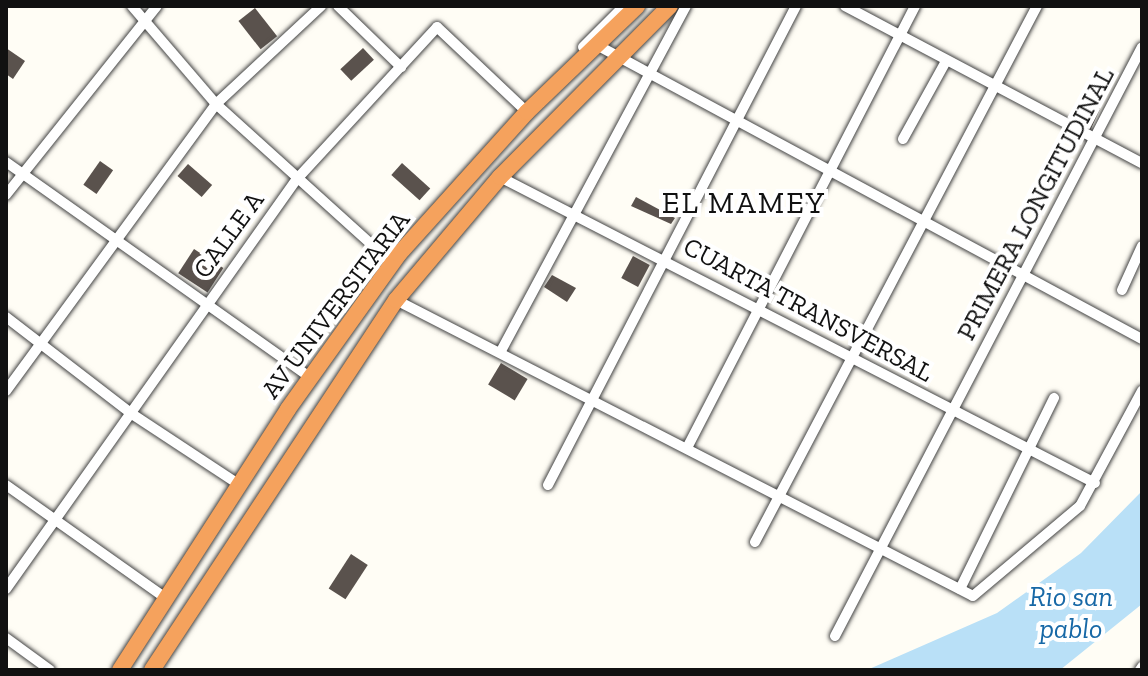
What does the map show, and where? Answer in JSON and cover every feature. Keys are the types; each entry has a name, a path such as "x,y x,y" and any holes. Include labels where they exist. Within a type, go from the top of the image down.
{"highway":[{"name":"AV UNIVERSITARIA","path":"120,670 207,530 310,377 392,263 526,109 637,6"},
{"name":"AV UNIVERSITARIA","path":"152,670 230,544 396,300 500,177 670,6"},
{"path":"207,530 230,544"}],"street":[{"path":"132,6 216,104 296,180 392,263"},
{"path":"6,195 143,18 157,6"},
{"path":"6,391 120,240 216,104 321,6"},
{"path":"338,6 401,67"},
{"path":"526,109 624,6"},
{"path":"501,351 645,75 686,6"},
{"path":"548,485 668,260 796,6"},
{"path":"845,6 1142,163"},
{"path":"688,446 915,6"},
{"path":"755,542 928,221 1037,6"},
{"name":"CALLE A","path":"6,589 296,180 437,27 526,109"},
{"path":"595,44 614,59 739,119 1142,339"},
{"name":"PRIMERA LONGITUDINAL","path":"835,636 1142,47"},
{"path":"903,139 946,61"},
{"path":"6,162 310,377"},
{"name":"CUARTA TRANSVERSAL","path":"500,177 668,260 1095,483"},
{"path":"1122,290 1142,246"},
{"path":"396,300 596,397 973,596 1080,506 1142,391"},
{"path":"6,317 132,414 238,484"},
{"path":"960,589 1054,398"},
{"path":"6,485 164,597"},
{"path":"6,638 50,670"}],"water":[{"name":"Rio san pablo","path":"1142,491 1142,604 1060,670 867,670 997,613 1081,553"}],"building":[{"path":"255,8 277,36 261,49 238,21"},
{"path":"6,48 25,61 13,79 6,74"},
{"path":"363,48 374,60 351,81 340,69"},
{"path":"1083,101 1100,109 1090,131 1073,123"},
{"path":"100,161 113,170 96,194 83,185"},
{"path":"402,163 430,188 420,200 391,175"},
{"path":"188,164 212,185 202,197 178,176"},
{"path":"636,197 675,218 671,224 631,206"},
{"path":"194,249 223,268 208,292 178,273"},
{"path":"633,256 650,265 638,287 621,278"},
{"path":"552,275 576,288 567,302 544,287"},
{"path":"501,363 528,379 515,400 488,384"},
{"path":"351,554 368,565 345,599 329,588"}],"district":[{"name":"EL MAMEY","path":"744,203"}]}
